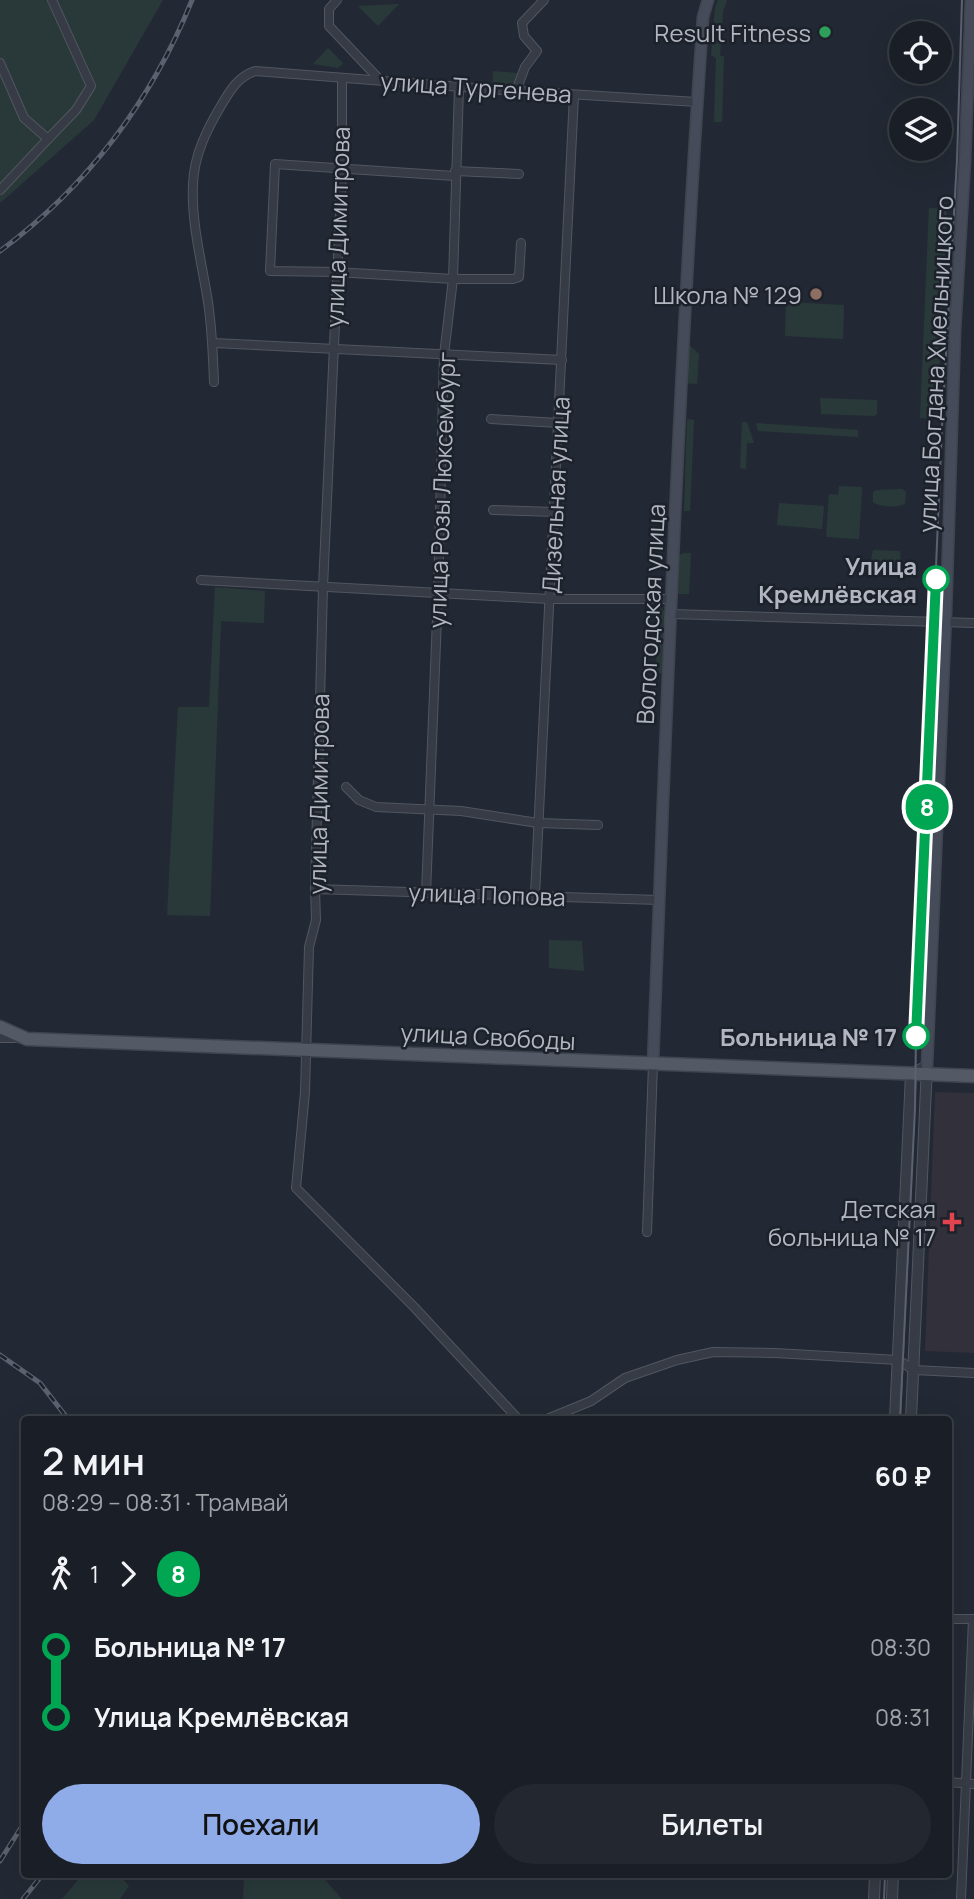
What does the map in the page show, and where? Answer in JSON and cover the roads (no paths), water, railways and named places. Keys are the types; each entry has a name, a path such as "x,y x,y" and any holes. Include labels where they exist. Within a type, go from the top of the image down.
{"main road":[{"name":"Вологодская улица","path":"653,1064 671,599 697,102 703,17 708,0"},
{"name":"улица Богдана Хмельницкого","path":"927,1070 955,331 971,0"},
{"path":"0,1027 27,1038"},
{"name":"улица Свободы","path":"27,1038 911,1074 927,1070 974,1076"}],"street":[{"path":"0,190 76,110 91,86 52,0"},
{"path":"337,0 329,9 328,26 380,80"},
{"path":"516,91 525,66 537,51 524,36 522,23 544,0"},
{"path":"0,63 24,118 48,139"},
{"name":"улица Тургенева","path":"213,343 195,222 192,183 197,156 206,132 240,77 255,71 697,102"},
{"name":"улица Димитрова","path":"342,78 341,170 323,587 316,920 309,947 306,1049 296,1188 415,1308 515,1416"},
{"name":"улица Розы Люксембург","path":"426,892 439,593 444,355 453,279 454,174 459,87"},
{"name":"Дизельная улица","path":"535,895 574,94"},
{"path":"519,174 341,170 275,164 270,271 453,279 519,277 521,243"},
{"path":"214,382 213,343 562,360"},
{"path":"491,419 558,423"},
{"path":"492,510 554,512"},
{"path":"201,580 549,599 671,599"},
{"path":"671,614 974,623"},
{"path":"346,787 359,800 376,807 461,811 538,822 598,825"},
{"name":"улица Попова","path":"315,889 659,900"},
{"name":"улица Свободы","path":"0,1038 27,1038"},
{"name":"Вологодская улица","path":"647,1232 653,1064"},
{"path":"911,1416 927,1070"},
{"path":"895,1416 911,1074"},
{"path":"555,1416 591,1401 625,1378 677,1360 713,1352 898,1360 914,1370 974,1373"},
{"path":"952,1619 973,1619 971,1783 961,1899"},
{"path":"952,1782 971,1783"},
{"path":"874,1899 875,1878"},
{"path":"892,1899 893,1878"}],"tram line":[{"path":"900,1416 962,0"},
{"name":"8","path":"916,1036 936,579"},
{"path":"884,1899 885,1878"}],"railway":[{"path":"0,251 61,199 114,139 157,72 192,0"},
{"path":"0,1355 40,1383 66,1416"},
{"path":"0,1861 21,1828"},
{"path":"23,1899 40,1878"}],"place":[{"name":"Result Fitness","path":"825,32"},
{"name":"Школа № 129","path":"816,294"},
{"name":"Улица Кремлёвская","path":"936,579"},
{"name":"Больница № 17","path":"916,1036"},
{"name":"Детская больница № 17","path":"952,1222"}]}
